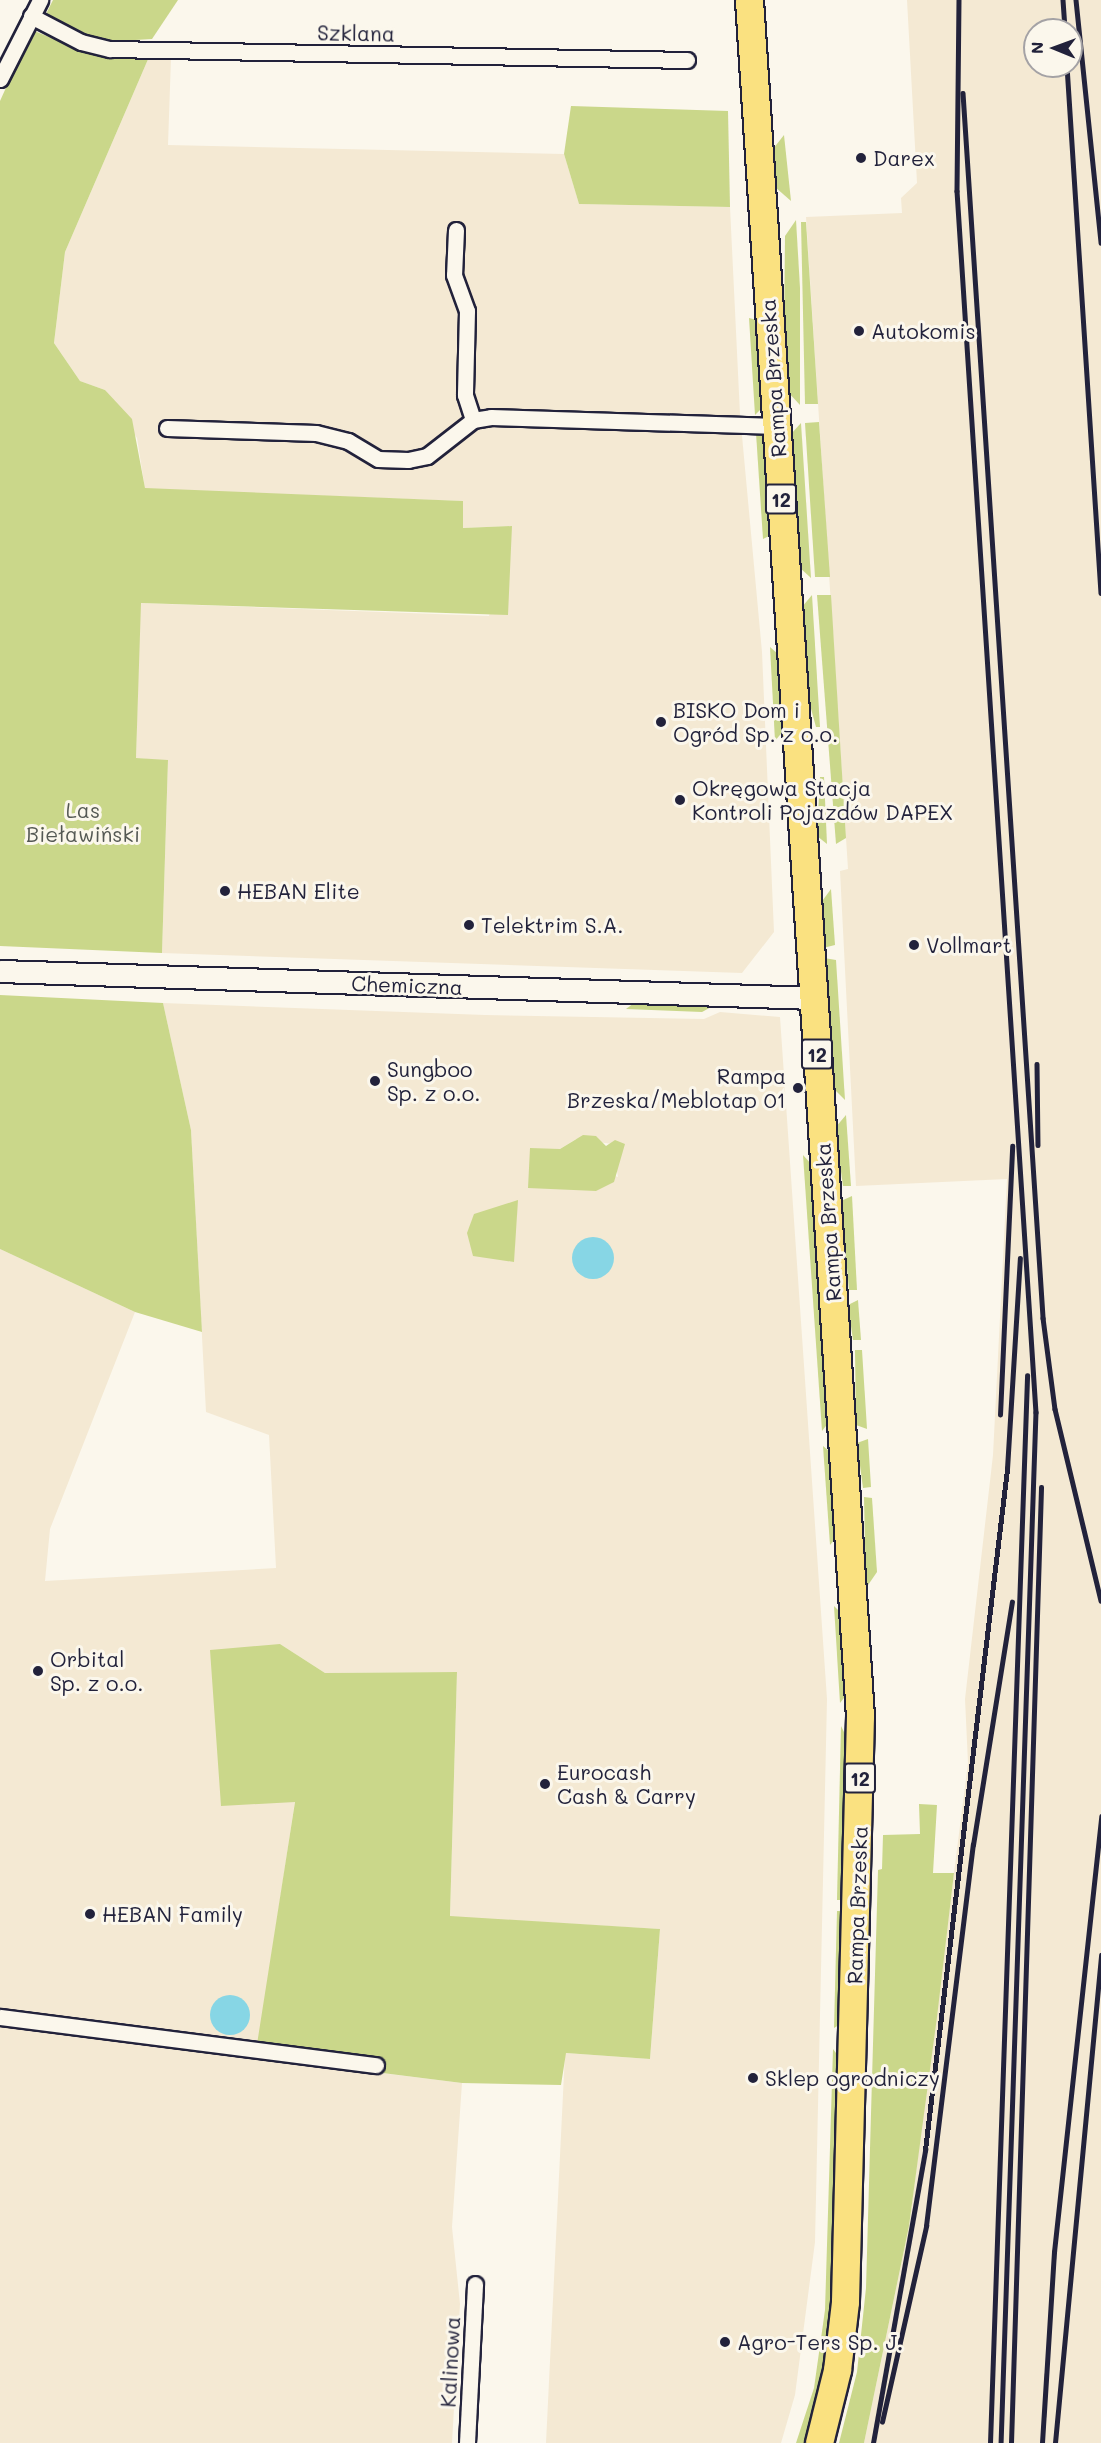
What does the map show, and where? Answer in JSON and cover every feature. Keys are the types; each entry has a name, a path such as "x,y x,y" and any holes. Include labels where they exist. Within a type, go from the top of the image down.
{"highway":[{"name":"Rampa Brzeska","path":"749,0 861,1749 845,2302 837,2370 819,2443"}],"street":[{"path":"0,79 40,0"},
{"name":"Szklana","path":"31,16 110,49 687,60"},
{"path":"456,230 454,275 467,311 465,394 473,420"},
{"path":"167,428 316,433 348,441 378,459 408,460 427,456 473,420 777,426"},
{"name":"Chemiczna","path":"0,971 814,998"},
{"path":"0,2017 376,2065"},
{"name":"Kalinowa","path":"467,2443 475,2284"}],"shaded area":[{"path":"907,0 1101,0 1101,2443 864,2443 909,2226 968,1763 965,1699 993,1455 1007,1179 856,1186 840,871 848,869 806,217 902,213 901,198 917,183"},
{"path":"149,57 171,58 168,145 564,154 579,204 730,207 740,414 762,652 774,932 742,973 162,953 168,761 136,758 140,603 489,616 511,526 462,528 462,501 145,489 137,438 105,390 80,381 54,343 65,252"},
{"path":"163,1003 485,1015 704,1019 720,1012 780,1017 827,1699 815,2242 795,2395 781,2443 546,2443 565,2053 650,2059 660,1929 450,1917 457,1672 325,1673 280,1644 295,1801 258,2045 0,2013 0,1249 135,1312 50,1529 45,1581 276,1568 269,1435 206,1412 191,1130","holes":["576,1139 612,1144 618,1177 530,1149 560,1149"]},
{"path":"0,2026 462,2083 452,2227 460,2304 452,2443 0,2443"}],"green space":[{"path":"53,0 178,0 152,39 102,42 46,14"},
{"name":"Las Bieławiński","path":"32,30 88,53 149,57 65,252 54,343 80,381 105,390 132,419 145,488 463,501 463,528 512,526 508,615 141,603 136,758 168,760 162,953 0,946 0,101"},
{"path":"571,106 728,111 730,207 579,204 564,154"},
{"path":"784,135 791,201 775,187 773,149"},
{"path":"796,220 800,288 800,405 787,391 784,340 785,236"},
{"path":"801,222 806,222 818,404 805,404"},
{"path":"749,318 757,320 763,407 755,415"},
{"path":"819,422 830,577 815,577 805,423"},
{"path":"801,423 811,578 799,567 791,434"},
{"path":"756,433 764,437 771,535 763,539"},
{"path":"812,595 820,727 816,727 807,694 802,607"},
{"path":"817,595 831,595 846,838 836,844"},
{"path":"770,647 778,654 784,730 775,741"},
{"path":"820,777 824,777 827,844 817,836"},
{"path":"831,889 835,945 823,948 820,904"},
{"path":"824,958 836,960 845,1100 832,1087"},
{"path":"0,995 163,1003 191,1130 202,1332 135,1312 0,1249"},
{"path":"634,1003 715,1005 702,1012 626,1009"},
{"path":"846,1115 851,1186 843,1186 835,1128"},
{"path":"583,1135 596,1136 606,1146 615,1140 625,1144 614,1182 596,1191 528,1188 530,1148 560,1149"},
{"path":"803,1155 812,1165 829,1422 822,1431"},
{"path":"852,1196 857,1290 849,1290 841,1201"},
{"path":"518,1200 514,1262 473,1256 467,1233 474,1214"},
{"path":"858,1300 861,1340 853,1340 848,1305"},
{"path":"855,1350 862,1350 867,1429 856,1425"},
{"path":"868,1439 871,1487 863,1488 857,1443"},
{"path":"823,1446 829,1451 835,1539 830,1545"},
{"path":"864,1497 872,1498 877,1572 866,1588"},
{"path":"834,1606 842,1614 847,1694 840,1703"},
{"path":"280,1644 325,1673 457,1672 450,1916 660,1929 650,2059 566,2053 561,2085 462,2083 255,2057 295,1802 221,1806 210,1650"},
{"path":"841,1726 848,1740 844,1900 837,1900"},
{"path":"919,1804 937,1805 933,1873 954,1873 937,2017 909,2226 864,2443 839,2443 857,2372 866,2288 878,1870 882,1869 883,1835 920,1834"},
{"path":"837,1911 844,1911 839,2025 834,2028"},
{"path":"833,2049 839,2057 837,2310 810,2443 796,2443 814,2388 825,2310"}],"water":[{"path":"593,1237 601,1238 608,1243 613,1250 613,1266 608,1273 601,1278 593,1279 585,1278 578,1273 573,1266 572,1258 573,1250 578,1243 585,1238"},
{"path":"230,1995 244,2001 250,2015 244,2029 230,2035 216,2029 210,2015 216,2001"}],"railway":[{"path":"959,0 957,191 1036,1412 1001,2443"},
{"path":"1063,0 1064,18"},
{"path":"1076,0 1101,243"},
{"path":"1068,78 1101,593"},
{"path":"963,93 1043,1318 1055,1409 1101,1601"},
{"path":"1037,1064 1038,1145"},
{"path":"1000,1415 1012,1146"},
{"path":"873,2443 925,2150 1007,1469 1020,1258"},
{"path":"990,2443 1027,1376"},
{"path":"1011,2443 1041,1487"},
{"path":"882,2422 926,2226 973,1845 1012,1602"},
{"path":"1042,2443 1054,2252 1101,1817"},
{"path":"1055,2443 1101,1955"}],"place":[{"name":"Darex","path":"861,158"},
{"name":"Autokomis","path":"859,331"},
{"name":"BISKO Dom i Ogród Sp. z o.o.","path":"661,722"},
{"name":"Okręgowa Stacja Kontroli Pojazdów DAPEX","path":"680,800"},
{"name":"HEBAN Elite","path":"225,891"},
{"name":"Telektrim S.A.","path":"469,925"},
{"name":"Vollmart","path":"914,945"},
{"name":"Sungboo Sp. z o.o.","path":"375,1081"},
{"name":"Rampa Brzeska/Meblotap 01","path":"798,1088"},
{"name":"Orbital Sp. z o.o.","path":"38,1671"},
{"name":"Eurocash Cash & Carry","path":"545,1784"},
{"name":"HEBAN Family","path":"90,1914"},
{"name":"Sklep ogrodniczy","path":"753,2078"},
{"name":"Agro-Ters Sp. J.","path":"725,2342"}]}
